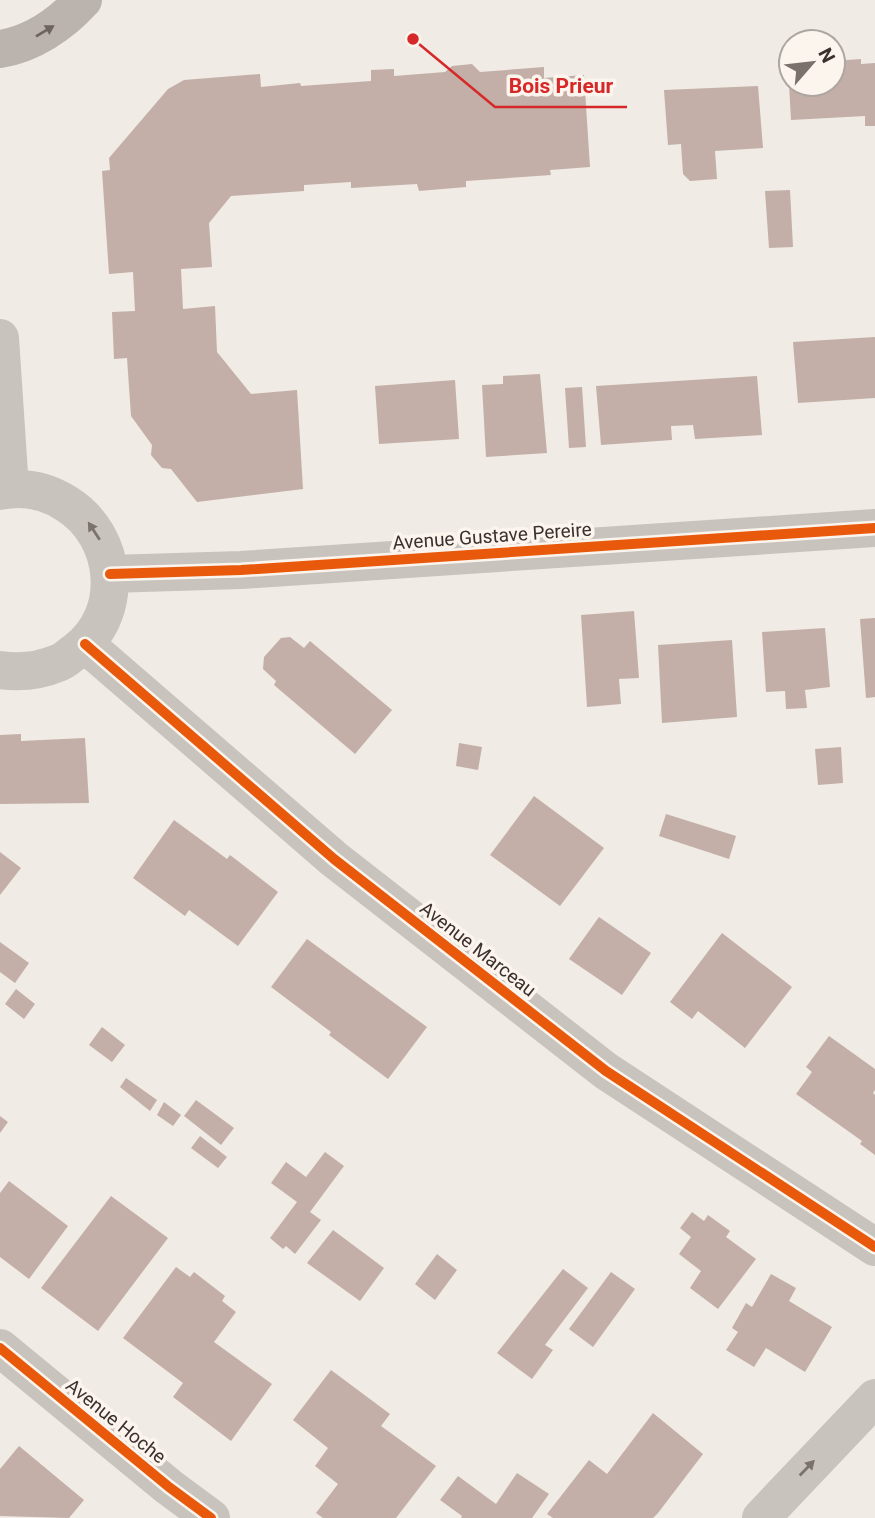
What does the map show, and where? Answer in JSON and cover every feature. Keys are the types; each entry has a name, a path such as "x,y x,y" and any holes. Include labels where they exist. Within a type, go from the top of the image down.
{"street":[{"path":"0,49 13,47 43,34 70,14 83,0"},
{"path":"0,338 5,490 34,489 78,510 94,528 105,550 110,575 108,600 100,624 85,644 51,666 32,671 0,670"},
{"name":"Avenue Gustave Pereire","path":"110,575 242,570 875,528"},
{"name":"Avenue Marceau","path":"85,644 334,859 606,1071 875,1247"},
{"name":"Avenue Hoche","path":"0,1348 169,1487 211,1518"},
{"path":"761,1518 875,1398"}],"building":[{"path":"861,59 861,64 875,63 875,126 865,126 865,116 791,120 790,98 847,98 847,60"},
{"path":"472,64 480,72 544,67 544,78 584,75 590,167 550,170 551,175 466,181 466,187 419,191 417,184 351,188 351,182 304,185 304,191 231,196 209,223 212,267 181,269 183,309 215,306 217,352 251,394 297,390 303,489 197,502 171,469 162,468 151,455 152,445 131,416 127,358 114,359 112,312 135,311 133,272 109,274 102,171 110,170 109,158 168,89 184,80 260,74 261,87 300,83 301,86 371,81 371,70 394,69 394,76 445,72 452,66"},
{"path":"758,86 763,148 715,151 717,179 690,181 683,174 681,144 668,145 664,90"},
{"path":"790,190 793,247 769,248 765,191"},
{"path":"875,337 875,398 798,403 793,342"},
{"path":"540,374 547,453 486,457 482,385 503,384 503,376"},
{"path":"757,376 762,435 695,439 693,425 671,426 672,440 601,445 596,386"},
{"path":"455,380 459,439 379,444 375,386"},
{"path":"582,387 586,447 569,448 565,388"},
{"path":"634,611 639,678 619,679 621,704 587,707 581,615"},
{"path":"875,618 875,697 866,698 860,619"},
{"path":"825,628 830,687 805,690 807,708 786,709 785,691 766,692 762,632"},
{"path":"290,637 304,648 310,641 392,710 355,754 274,685 276,681 263,669 264,657 281,638"},
{"path":"732,640 737,717 662,723 658,645"},
{"path":"21,734 21,741 85,738 89,803 0,804 0,735"},
{"path":"459,743 482,747 478,770 456,766"},
{"path":"841,747 843,783 818,785 815,749"},
{"path":"534,796 604,848 560,906 490,855"},
{"path":"666,814 736,836 729,859 659,836"},
{"path":"174,820 227,859 230,855 278,892 238,946 189,910 185,916 133,878"},
{"path":"0,852 21,868 0,895"},
{"path":"599,917 651,953 622,995 569,959"},
{"path":"722,933 792,987 745,1048 698,1011 692,1019 670,1002"},
{"path":"307,939 427,1027 388,1079 271,987"},
{"path":"0,942 29,963 15,983 0,972"},
{"path":"16,989 35,1004 24,1019 5,1004"},
{"path":"102,1027 125,1045 112,1062 89,1045"},
{"path":"829,1036 875,1069 875,1155 860,1144 862,1141 796,1094 812,1072 806,1067"},
{"path":"126,1078 157,1100 150,1111 120,1087"},
{"path":"196,1100 234,1128 221,1145 184,1116"},
{"path":"164,1102 181,1115 173,1126 157,1115"},
{"path":"0,1116 8,1122 0,1133"},
{"path":"200,1136 227,1157 218,1168 191,1148"},
{"path":"325,1152 344,1166 310,1212 321,1220 295,1254 286,1246 283,1249 270,1238 297,1202 271,1183 286,1162 306,1177"},
{"path":"9,1181 68,1226 29,1279 0,1257 0,1193"},
{"path":"111,1196 168,1238 98,1331 41,1288"},
{"path":"692,1212 704,1221 708,1215 730,1231 726,1237 756,1259 718,1309 690,1288 701,1271 679,1254 691,1237 680,1228"},
{"path":"333,1230 384,1268 360,1301 307,1263"},
{"path":"437,1254 457,1270 435,1300 415,1284"},
{"path":"176,1267 190,1277 194,1272 225,1296 222,1301 236,1312 214,1342 272,1384 231,1441 173,1397 183,1383 123,1338"},
{"path":"563,1269 588,1288 545,1345 553,1350 532,1379 497,1353"},
{"path":"611,1272 635,1289 593,1347 569,1329"},
{"path":"771,1274 796,1288 789,1301 832,1327 805,1372 766,1348 754,1367 726,1350 738,1332 732,1328 746,1303 752,1307"},
{"path":"331,1370 390,1414 381,1426 436,1466 396,1518 323,1518 316,1513 338,1484 315,1466 328,1448 293,1420"},
{"path":"653,1413 703,1454 653,1518 553,1518 547,1514 589,1460 607,1474"},
{"path":"19,1446 84,1500 69,1518 0,1516 0,1469"},
{"path":"517,1473 549,1494 532,1518 461,1518 462,1516 440,1500 458,1476 496,1504"}],"cycle path":[{"path":"110,574 241,570 875,528"},
{"path":"85,644 334,859 606,1071 875,1247"},
{"path":"0,1348 169,1487 211,1518"}],"place":[{"name":"Bois Prieur","path":"413,39"}]}
